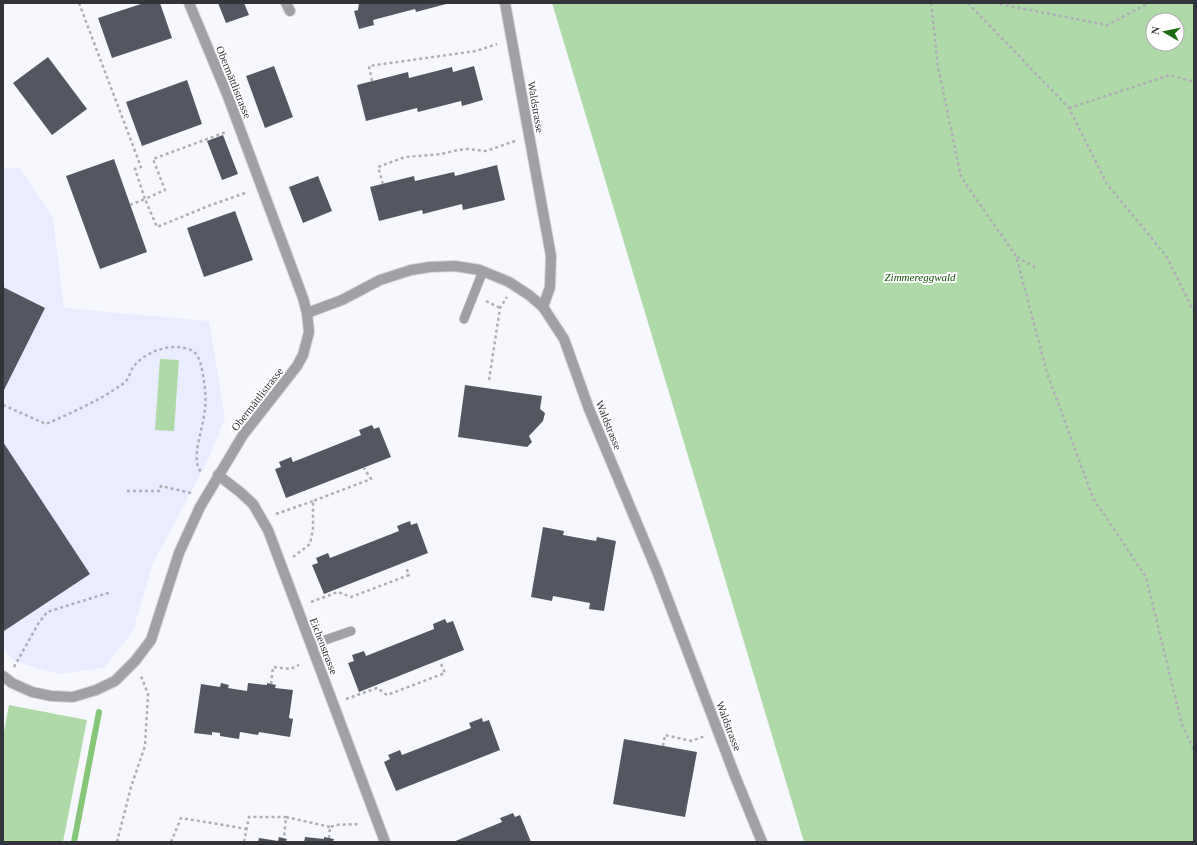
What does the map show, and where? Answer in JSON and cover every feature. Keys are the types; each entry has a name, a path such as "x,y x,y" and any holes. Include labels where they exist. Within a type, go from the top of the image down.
{"street":[{"name":"Obermättlistrasse","path":"5,677 32,692 50,696 73,697 96,690 114,681 135,661 151,640 179,553 200,507 243,435 297,366 303,355 309,332 304,298 227,94 189,3"},
{"name":"Waldstrasse","path":"505,3 551,256 550,287 543,307 564,339 589,409 657,571 718,732 762,842"},
{"path":"307,313 342,300 380,280 411,270 430,266 455,266 483,272 511,284 529,295 543,307"},
{"name":"Eichenstrasse","path":"218,475 253,504 268,530 385,842"}],"lane":[{"path":"464,319 483,272"},
{"path":"311,645 351,631"}],"path":[{"path":"79,3 141,167 135,169 145,199 157,227 261,187"},
{"path":"931,3 938,67 961,177 1016,256 1047,374 1093,498 1146,577 1182,726 1194,750"},
{"path":"968,3 1069,108 1107,184 1166,257 1194,312"},
{"path":"994,3 1107,25 1149,3"},
{"path":"372,81 369,66 476,51 501,42"},
{"path":"1069,108 1170,75 1194,82"},
{"path":"130,205 165,190 153,159 226,132"},
{"path":"383,184 378,167 405,157 441,154 463,149 486,151 519,140"},
{"path":"1016,256 1038,269"},
{"path":"489,380 500,308 509,295"},
{"path":"3,405 46,424 87,405 126,382 133,368 149,353 168,346 189,349 200,359 205,386 206,396 197,454 197,465 203,474"},
{"path":"292,509 371,479 364,468"},
{"path":"127,492 160,491 161,486 186,490 192,493"},
{"path":"292,558 310,544 313,529 313,501"},
{"path":"308,603 338,592 351,597 409,575 406,567"},
{"path":"5,677 47,612 111,592"},
{"path":"117,842 131,787 145,746 148,694 135,661"},
{"path":"333,704 377,688 387,695 445,673 441,664"},
{"path":"271,684 273,667 290,669 299,666"},
{"path":"663,746 665,735 691,741 718,732"},
{"path":"244,842 249,817 286,817 330,827 358,824"},
{"path":"284,838 286,817"},
{"path":"171,842 181,818 247,829"},
{"path":"329,838 330,827"}],"shaded area":[{"path":"3,168 20,168 53,218 64,308 209,321 225,418 208,460 152,565 133,631 104,668 59,674 16,662 3,649"}],"green space":[{"name":"Zimmereggwald","path":"552,3 1194,3 1194,842 804,842"},
{"path":"160,359 179,360 174,431 155,430"},
{"path":"9,705 87,720 63,842 3,842 3,736"}],"building":[{"path":"144,3 160,3 172,38 112,58 98,18"},
{"path":"218,3 244,3 249,15 226,23"},
{"path":"359,3 450,3 416,12 415,9 373,20 374,25 359,29 354,11 358,10"},
{"path":"48,57 87,109 52,135 13,83"},
{"path":"274,66 293,117 265,128 246,76"},
{"path":"474,66 483,100 462,106 461,101 418,112 417,108 366,121 357,85 408,72 409,78 452,67 453,72"},
{"path":"187,80 202,124 142,146 126,102"},
{"path":"223,135 238,174 222,180 207,141"},
{"path":"114,159 147,252 100,269 66,176"},
{"path":"497,165 505,200 463,210 462,204 423,214 422,210 379,221 370,187 414,176 415,181 454,172 455,176"},
{"path":"318,176 332,211 303,223 289,187"},
{"path":"235,211 253,260 204,277 187,228"},
{"path":"3,287 45,308 3,392"},
{"path":"465,385 542,396 540,409 545,413 543,421 529,436 532,442 527,447 458,437"},
{"path":"372,425 374,429 379,427 391,457 286,498 275,469 281,467 279,462 291,457 293,462 361,435 359,430"},
{"path":"3,442 90,574 4,631 3,629"},
{"path":"410,521 411,525 417,523 428,553 324,594 312,565 318,563 316,558 328,553 330,558 399,531 397,526"},
{"path":"543,527 564,531 563,535 596,541 597,537 616,541 604,611 589,609 590,603 553,596 552,601 531,597"},
{"path":"445,619 447,623 453,621 464,650 359,692 348,663 354,661 352,655 364,651 366,656 434,629 433,624"},
{"path":"221,683 229,685 228,688 247,691 248,683 267,685 267,683 276,685 275,688 293,690 289,718 293,719 290,737 259,732 258,735 240,732 239,739 220,736 220,733 212,732 212,735 194,733 201,684 220,687"},
{"path":"482,718 483,722 489,720 500,750 396,791 384,762 390,759 388,755 400,750 402,755 471,728 469,723"},
{"path":"624,739 697,752 685,817 613,804"},
{"path":"513,813 515,817 520,815 531,842 453,842 502,822 500,818"},
{"path":"279,837 287,839 286,842 258,842 259,838 278,841"},
{"path":"305,837 324,839 324,837 334,839 333,842 304,842"}],"waterway":[{"path":"74,842 99,712"}]}
